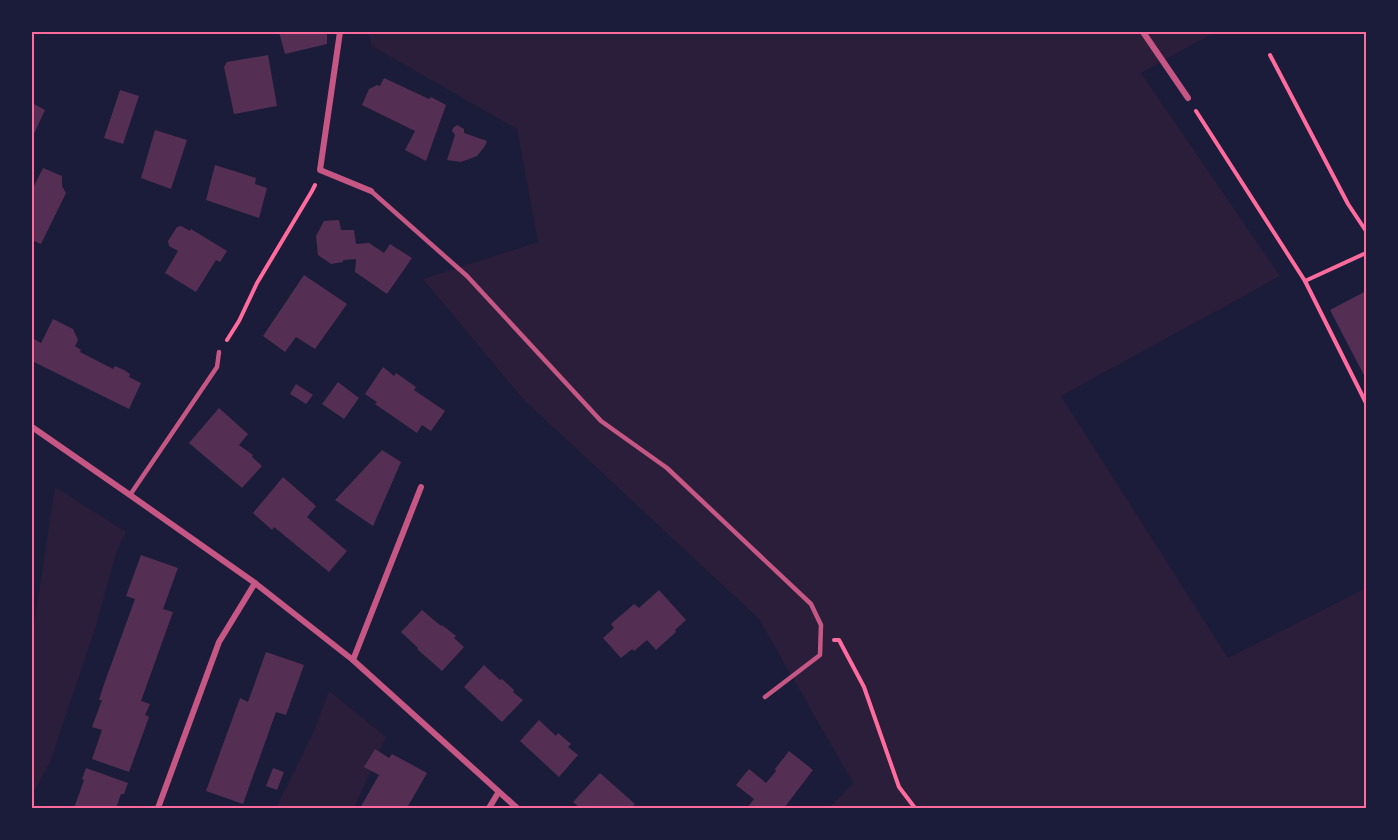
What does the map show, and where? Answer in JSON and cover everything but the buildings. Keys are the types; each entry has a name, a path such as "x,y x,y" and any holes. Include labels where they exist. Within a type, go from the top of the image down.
{"street":[{"path":"340,32 320,170 371,191"},
{"path":"1143,32 1188,98"},
{"path":"32,427 255,583 353,660 517,808"},
{"path":"353,660 421,487"},
{"path":"158,808 219,642 255,583"},
{"path":"489,808 498,793"}],"lane":[{"path":"371,191 467,276 601,421 667,468 811,604 821,625 820,655 765,697"},
{"path":"130,495 218,367 219,352"}],"path":[{"path":"1270,55 1348,204 1366,231"},
{"path":"1188,98 1305,281 1366,403"},
{"path":"219,352 239,321 257,283 312,191 320,170"},
{"path":"1305,281 1366,253"},
{"path":"820,640 839,640 864,687 899,788 915,808"}],"shaded area":[{"path":"368,32 1215,32 1141,73 1280,276 1061,396 1228,658 1366,588 1366,808 829,808 853,783 759,619 523,399 423,279 538,242 517,129 372,46"},
{"path":"55,487 126,532 117,550 95,629 50,762 32,795 32,639"},
{"path":"329,691 386,737 354,808 276,808 315,729"}]}
